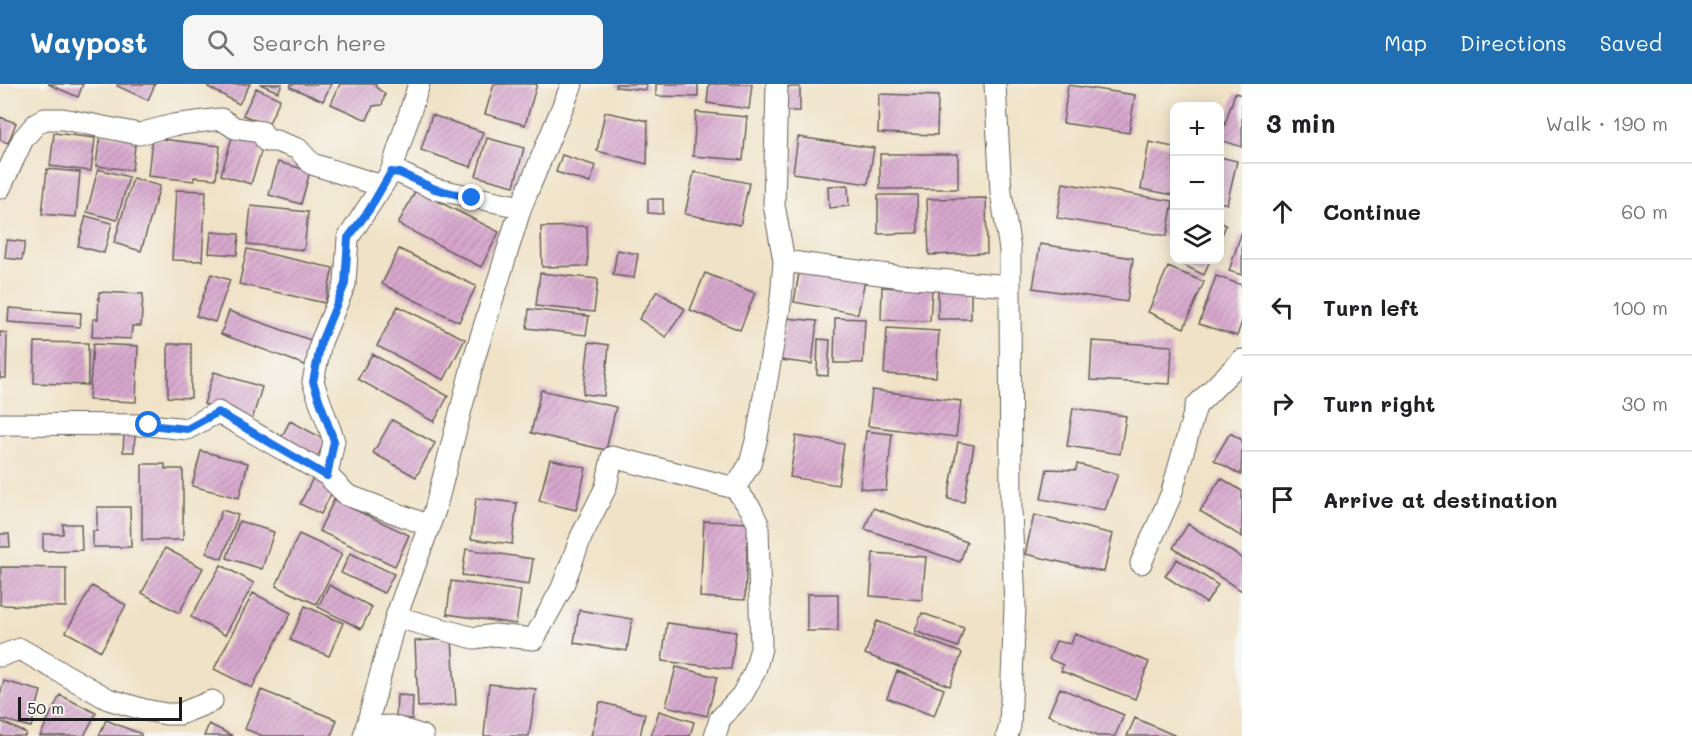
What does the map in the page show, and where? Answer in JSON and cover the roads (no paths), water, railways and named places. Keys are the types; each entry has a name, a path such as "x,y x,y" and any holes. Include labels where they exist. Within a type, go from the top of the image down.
{"street":[{"path":"327,476 334,441 313,382 321,342 345,284 348,238 369,210 386,179 419,84"},
{"path":"423,736 392,726 365,732 396,617 430,526 474,359 521,207 572,84"},
{"path":"735,489 750,464 757,437 781,299 784,261 774,204 777,84"},
{"path":"995,84 1001,192 1010,250 1011,286 1011,510 1015,606 1010,726 1007,736"},
{"path":"0,188 23,139 36,124 45,119 63,119 139,134 173,125 221,119 235,128 262,132 266,141 276,141 298,149 312,164 386,179 400,173 435,189 521,207"},
{"path":"784,261 902,277 1011,286"},
{"path":"1141,563 1171,495 1196,406 1242,360"},
{"path":"0,424 149,425 187,429 218,412 327,476 347,495 430,526"},
{"path":"396,617 474,638 495,635 534,639 562,588 580,537 606,487 612,457 735,489 751,509 758,524 761,648 755,671 742,695 720,719 715,736"},
{"path":"0,656 20,649 108,699 166,714 180,714 212,701"}]}
